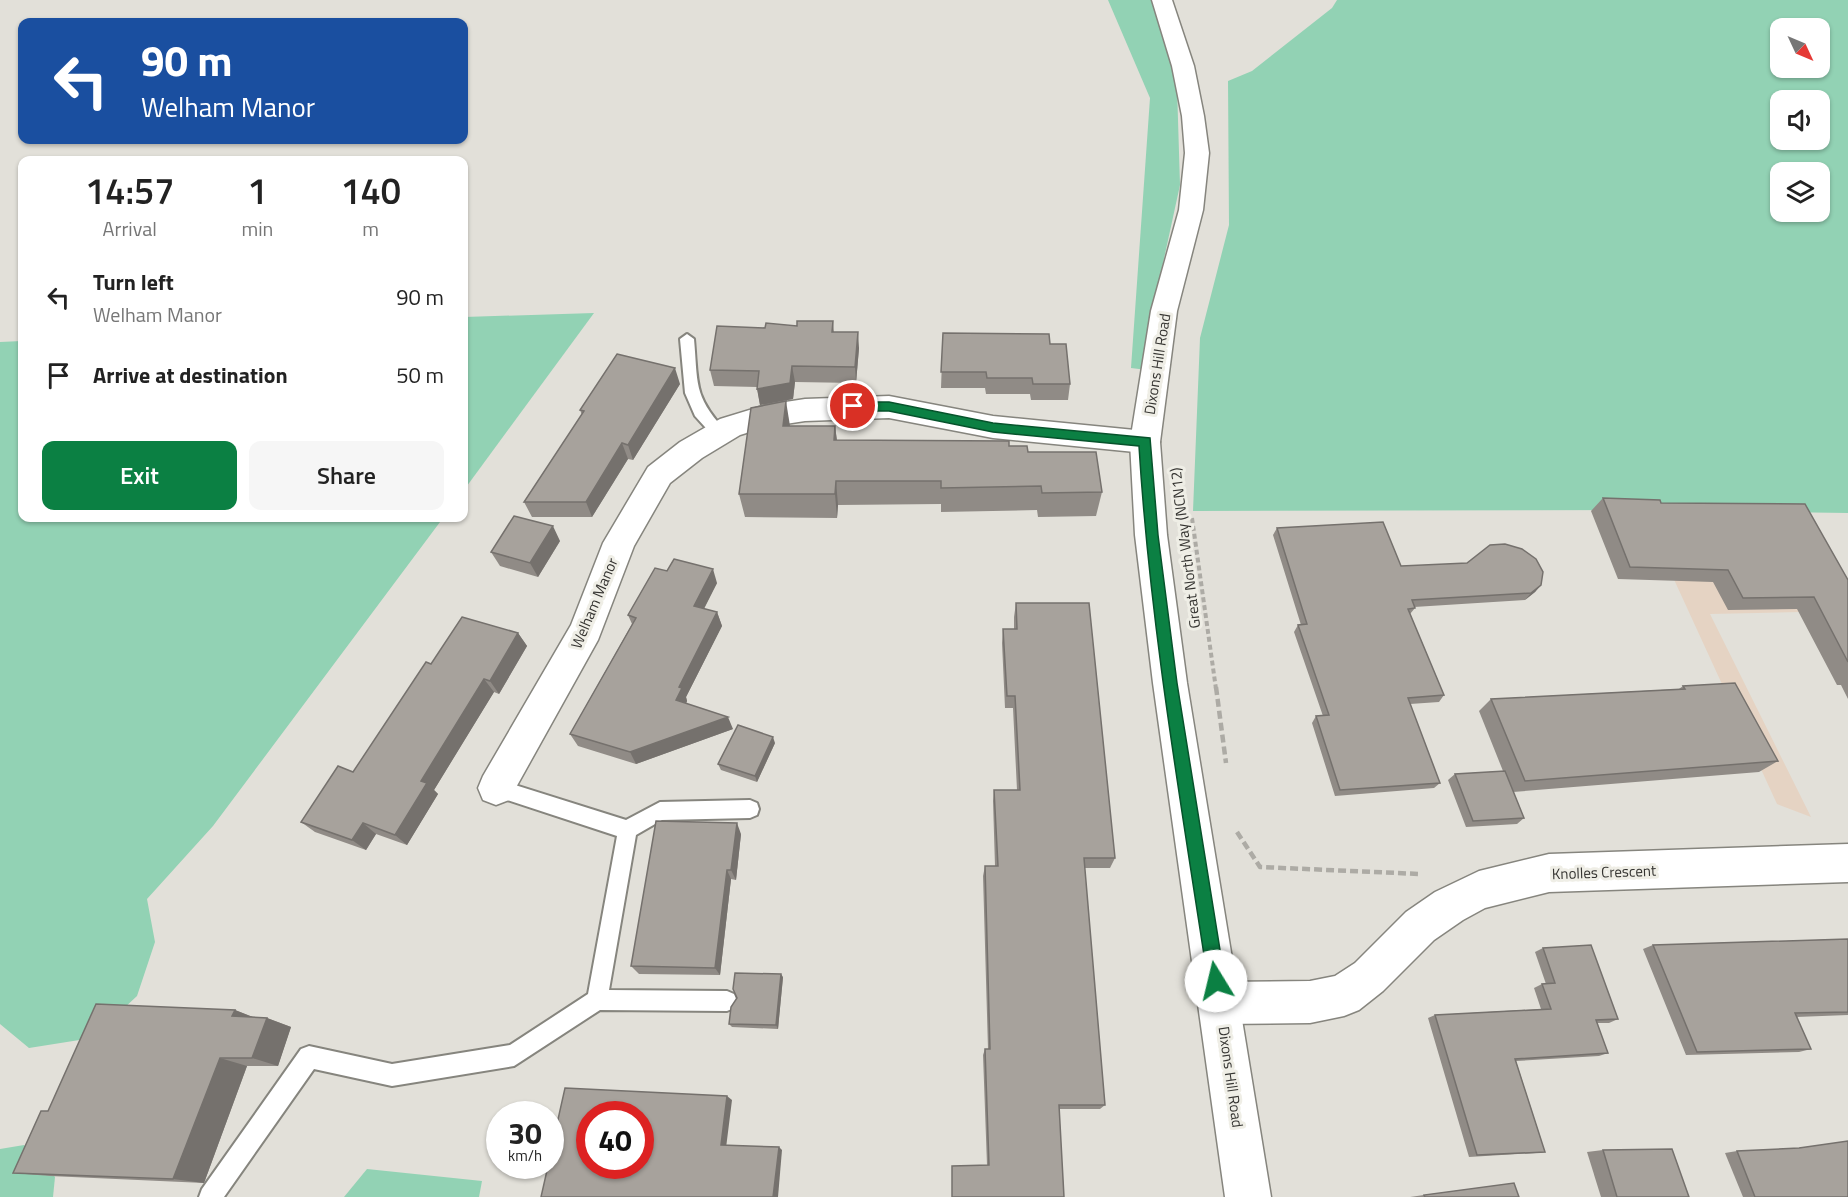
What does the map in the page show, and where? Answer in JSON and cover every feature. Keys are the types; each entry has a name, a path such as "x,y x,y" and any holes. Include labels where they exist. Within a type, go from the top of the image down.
{"street":[{"name":"Dixons Hill Road","path":"1162,0 1170,18 1183,66 1194,116 1197,153 1191,210 1164,311 1145,442 1151,535 1169,672 1248,1197"},
{"name":"Welham Manor","path":"496,789 586,630 619,543 637,509 659,475 730,427 766,416 853,406 889,406 993,427 1145,442"},
{"name":"Knolles Crescent","path":"1220,1003 1310,1002 1344,995 1369,977 1420,926 1449,906 1479,890 1549,873 1848,863"}],"lane":[{"path":"687,339 692,393 700,412 719,434"},
{"name":"Welham Manor","path":"496,789 627,830"},
{"path":"597,1000 627,830 660,812 750,809"},
{"path":"210,1197 309,1057 392,1075 514,1055 597,1000 728,1001"}],"path":[{"name":"Great North Way (NCN12)","path":"1191,512 1228,772"},
{"path":"1235,823 1237,833 1260,867 1423,874 1479,890"}],"shaded area":[{"path":"1660,549 1843,611 1710,614 1811,817 1777,804"}],"green space":[{"path":"1108,0 1152,0 1161,15 1177,87 1180,185 1160,277 1147,370 1131,368 1150,98"},
{"path":"1337,0 1848,0 1848,513 1648,510 1193,511 1200,338 1229,225 1228,81 1252,71 1332,8"},
{"path":"594,313 468,485 468,317"},
{"path":"18,341 18,522 440,522 213,826 147,899 155,942 137,996 92,1038 29,1048 0,1024 0,342"},
{"path":"24,1145 55,1177 53,1197 0,1197 0,1149"},
{"path":"367,1169 482,1181 479,1197 344,1197"}],"building":[{"path":"797,321 833,321 832,332 858,332 855,367 792,366 790,383 757,389 759,371 710,370 717,326 765,328 766,323 797,326"},
{"path":"943,333 1049,334 1050,344 1066,344 1070,384 1033,384 1032,378 987,378 986,372 941,372"},
{"path":"617,354 675,368 628,445 622,443 586,502 524,502 584,411 580,410"},
{"path":"786,401 783,426 835,426 834,440 1009,441 1009,446 1027,446 1028,452 1096,452 1102,492 1042,493 1041,486 941,488 941,481 836,481 835,494 739,494 751,408"},
{"path":"1603,498 1660,500 1661,503 1805,504 1848,580 1848,662 1814,597 1743,598 1728,570 1630,567"},
{"path":"514,516 553,526 530,563 491,552"},
{"path":"1383,522 1401,566 1467,563 1490,545 1505,544 1522,549 1536,559 1543,572 1541,585 1531,593 1412,600 1415,608 1408,609 1444,695 1408,698 1440,783 1340,790 1316,716 1329,715 1298,625 1307,624 1277,528"},
{"path":"674,559 713,569 694,606 717,612 679,687 682,688 676,700 728,717 630,752 570,734 636,618 628,615 655,568 667,571"},
{"path":"1016,603 1089,603 1115,858 1084,858 1105,1105 1059,1105 1064,1197 952,1197 952,1166 989,1165 985,1049 990,1049 985,866 998,866 994,790 1020,790 1015,696 1007,696 1003,629 1017,629"},
{"path":"462,617 518,633 490,681 484,679 421,781 427,783 395,835 363,823 352,840 301,822 338,766 353,772 426,662 431,664"},
{"path":"1735,683 1778,761 1525,781 1491,699 1685,689 1683,686"},
{"path":"738,725 773,737 755,776 718,764"},
{"path":"1505,771 1524,818 1473,821 1455,774"},
{"path":"656,821 737,823 731,870 727,870 715,968 631,966"},
{"path":"1848,939 1848,1012 1795,1013 1811,1049 1697,1052 1653,945"},
{"path":"1591,945 1618,1019 1596,1020 1608,1053 1515,1059 1545,1152 1477,1155 1435,1015 1551,1009 1542,984 1555,983 1543,948"},
{"path":"735,973 781,974 776,1025 729,1024 731,1007 737,998 733,989"},
{"path":"96,1004 235,1010 232,1016 267,1018 252,1058 220,1058 173,1179 13,1173 41,1111 48,1111"},
{"path":"565,1088 727,1096 721,1145 779,1147 773,1197 541,1197 545,1179 564,1179 564,1101 562,1101"},
{"path":"1848,1141 1848,1197 1755,1197 1737,1151 1799,1148"},
{"path":"1672,1149 1689,1197 1617,1197 1603,1150"},
{"path":"1514,1183 1519,1197 1425,1197 1424,1195"}],"route":[{"path":"853,406 889,406 993,427 1145,442 1151,535 1170,683 1216,981"}]}
